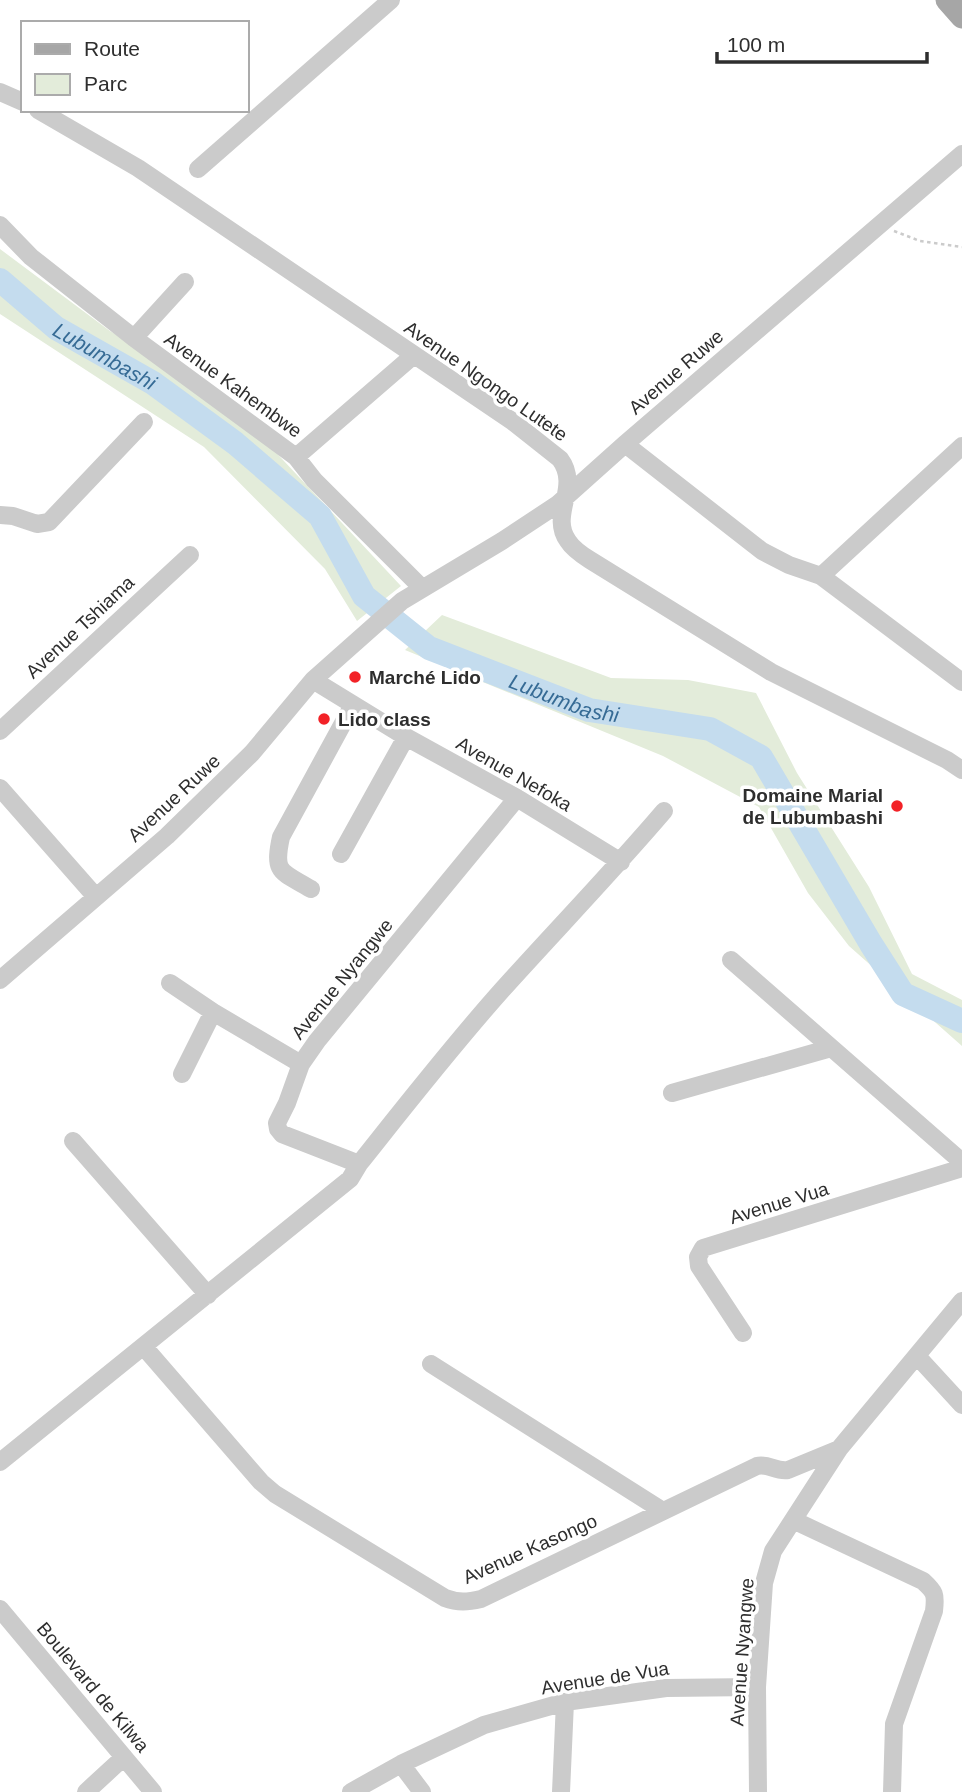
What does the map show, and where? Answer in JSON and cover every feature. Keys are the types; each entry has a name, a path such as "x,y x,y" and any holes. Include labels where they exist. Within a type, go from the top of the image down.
{"main road":[{"path":"947,0 962,17"}],"street":[{"path":"198,169 391,0"},
{"path":"0,92 21,101"},
{"name":"Avenue Ngongo Lutete","path":"41,112 138,168 512,421 560,459 568,476 567,496 561,519 563,531 568,542 590,560 771,672 962,770"},
{"name":"Avenue Ruwe","path":"0,980 167,836 252,753 313,680 402,601 558,504 962,154"},
{"name":"Avenue Kahembwe","path":"0,225 31,257 134,338 296,457 314,480 422,588"},
{"name":"Avenue Kahembwe","path":"134,338 185,282"},
{"path":"296,457 414,355"},
{"path":"0,515 13,516 37,524 49,522 144,422"},
{"path":"625,444 762,551 789,565 821,576 962,682"},
{"path":"821,576 962,446"},
{"name":"Avenue Tshiama","path":"0,731 190,555"},
{"name":"Avenue Nefoka","path":"313,680 406,737 517,797 621,862"},
{"path":"311,889 279,868 276,858 281,837 353,705"},
{"path":"341,854 406,737"},
{"path":"0,788 96,898"},
{"name":"Avenue Nyangwe","path":"359,1164 282,1134 278,1129 277,1123 301,1065 317,1041 517,797"},
{"path":"0,1462 350,1180 359,1164 434,1070 501,991 621,862 664,811"},
{"path":"731,960 962,1163"},
{"path":"170,983 301,1065"},
{"path":"182,1074 213,1012"},
{"path":"672,1093 831,1048"},
{"path":"73,1141 208,1295"},
{"name":"Avenue Vua","path":"743,1333 699,1266 698,1256 703,1248 962,1168"},
{"name":"Avenue Nyangwe","path":"758,1792 757,1687 764,1583 773,1551 839,1449 962,1301"},
{"name":"Avenue Kasongo","path":"144,1347 261,1482 275,1494 454,1601 481,1599 757,1466 766,1465 775,1470 788,1470 839,1449"},
{"path":"917,1356 962,1405"},
{"path":"431,1364 663,1511"},
{"path":"793,1520 903,1570 923,1581 936,1598 934,1611 894,1724 892,1792"},
{"name":"Boulevard de Kilwa","path":"0,1609 153,1792"},
{"name":"Avenue de Vua","path":"351,1792 401,1764 484,1725 565,1702 666,1688 757,1687"},
{"path":"561,1792 565,1702"},
{"path":"86,1792 124,1757"},
{"path":"401,1764 422,1792"}],"path":[{"path":"884,221 895,232 908,238 962,247"}],"green space":[{"path":"0,249 110,331 226,399 401,586 357,621 325,569 204,447 0,314"},
{"path":"442,615 611,678 688,680 756,693 797,773 869,887 912,974 962,1000 962,1046 849,946 808,893 759,807 663,756 405,650"}],"waterway":[{"name":"Lubumbashi","path":"0,280 56,328 153,383 235,443 320,516 364,596 429,648 589,710 710,729 761,757 903,994 962,1021"}],"place":[{"name":"Marché Lido","path":"355,677"},
{"name":"Lido class","path":"324,719"},
{"name":"Domaine Marial de Lubumbashi","path":"897,806"}]}
